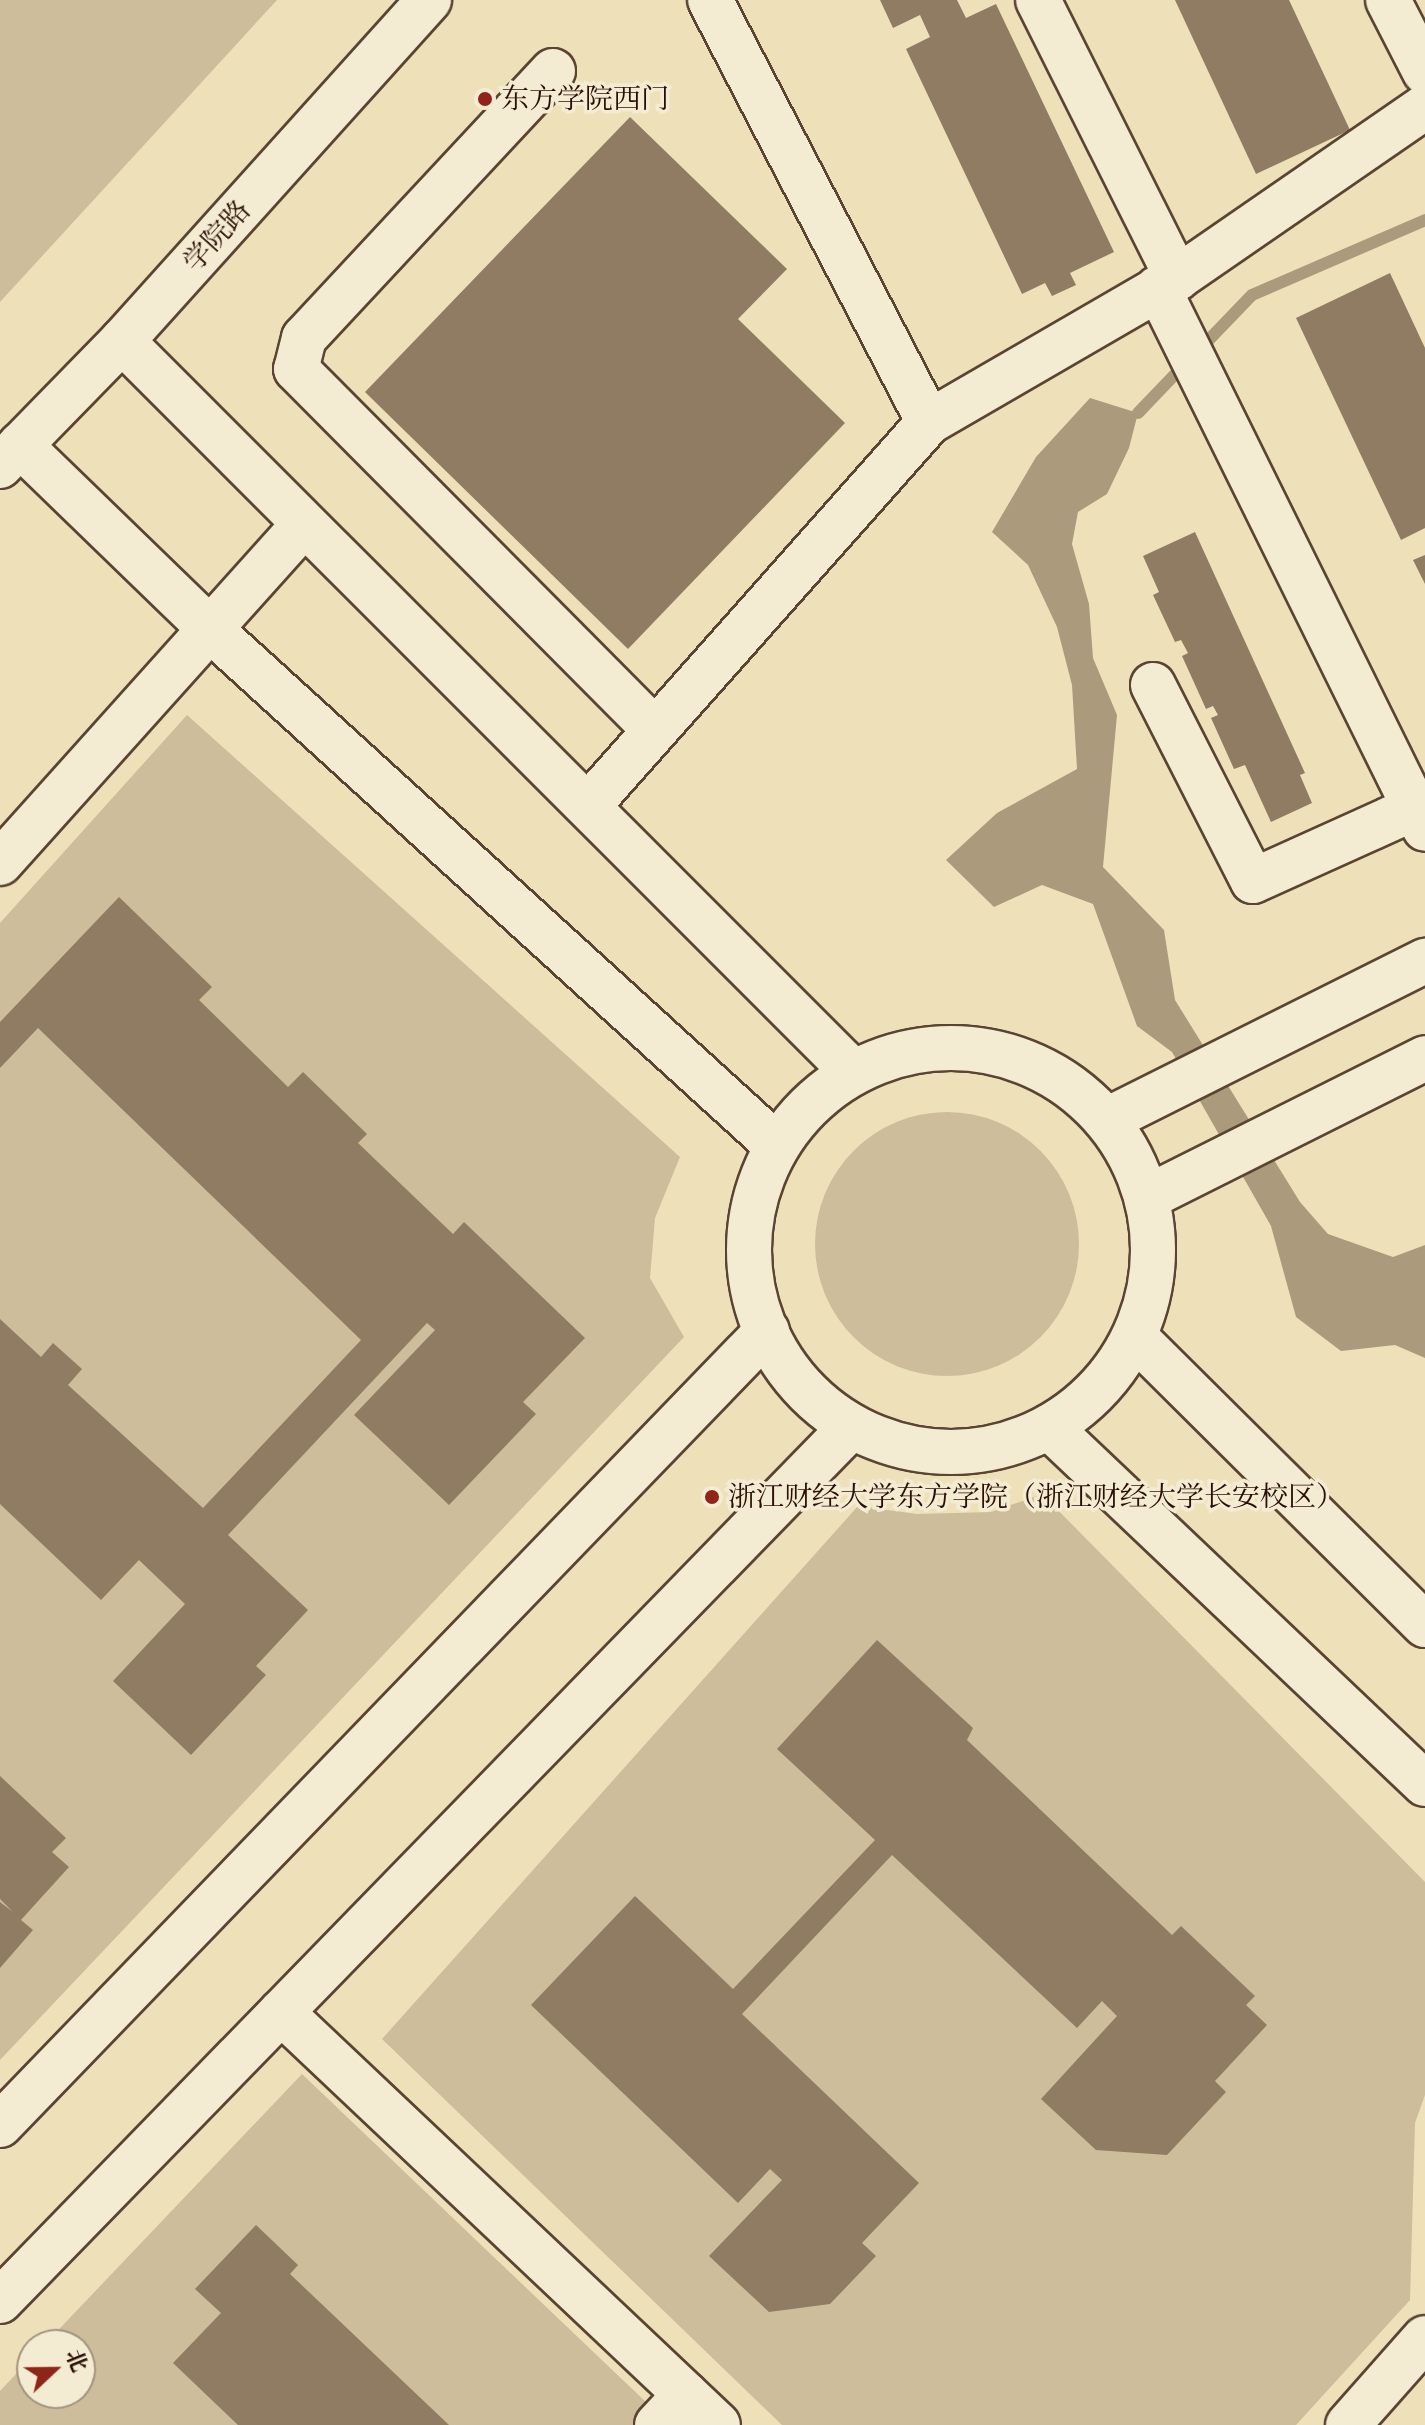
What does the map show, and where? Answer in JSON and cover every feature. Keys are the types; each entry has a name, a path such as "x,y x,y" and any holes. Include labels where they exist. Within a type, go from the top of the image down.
{"street":[{"name":"学院路","path":"10,456 122,341 429,0"},
{"path":"710,0 929,422"},
{"path":"1038,0 1168,283 1179,331 1420,818 1253,881 1153,685"},
{"path":"1388,0 1425,72"},
{"path":"553,71 304,338 296,369 655,730"},
{"path":"588,806 929,422 1168,283 1425,107"},
{"path":"122,341 853,1072"},
{"path":"10,456 212,631 775,1144"},
{"path":"0,863 212,631 304,524"},
{"path":"1107,1120 1425,961"},
{"path":"960,1047 1015,1057 1065,1082 1107,1120 1148,1197 1153,1236 1147,1306 1137,1339 1087,1402 1050,1428 995,1449 935,1454 847,1431 784,1366 757,1310 748,1250 757,1190 775,1144 814,1099 853,1072 905,1052 960,1047"},
{"path":"1148,1197 1425,1058"},
{"path":"0,2125 767,1331"},
{"path":"1137,1339 1425,1625"},
{"path":"1050,1428 1425,1784"},
{"path":"0,2301 847,1431"},
{"path":"281,2012 671,2410 718,2425"},
{"path":"1348,2425 1425,2338"}],"shaded area":[{"path":"0,0 277,0 0,302"},
{"path":"1090,398 1138,413 1129,448 1107,494 1078,512 1072,544 1089,604 1093,658 1117,715 1103,867 1164,930 1175,1000 1300,1202 1328,1234 1393,1257 1425,1245 1425,1358 1395,1345 1341,1351 1296,1317 1271,1226 1172,1052 1137,1026 1093,904 1042,885 994,907 946,860 997,813 1077,769 1072,685 1057,627 1028,565 992,532 1036,457"},
{"path":"187,715 680,1157 655,1218 650,1278 684,1337 0,2060 0,923"},
{"path":"947,1112 985,1118 1009,1128 1040,1151 1063,1182 1073,1206 1079,1244 1073,1282 1063,1306 1040,1337 1009,1360 985,1370 947,1376 909,1370 885,1360 854,1337 831,1306 821,1282 815,1244 821,1206 831,1182 854,1151 885,1128 909,1118"},
{"path":"1042,1494 1425,1882 1425,2095 1415,2123 1410,2300 1296,2425 782,2425 382,2039 858,1506 917,1514 991,1512"},
{"path":"302,2074 670,2425 0,2425 0,2391 16,2374 16,2409 96,2409 96,2329 59,2329"}],"building":[{"path":"880,0 957,0 966,18 996,4 1114,252 1070,273 1076,285 1052,296 1045,283 1022,294 906,49 930,37 920,15 893,28"},
{"path":"1175,0 1289,0 1350,130 1256,174"},
{"path":"630,117 787,269 738,319 845,423 628,649 365,392"},
{"path":"1390,273 1425,348 1425,528 1401,540 1296,318"},
{"path":"1195,532 1305,773 1300,775 1312,803 1271,822 1245,765 1234,769 1211,718 1218,715 1213,706 1206,709 1182,656 1188,653 1181,640 1175,642 1153,595 1159,592 1143,556"},
{"path":"1425,555 1425,584 1413,560"},
{"path":"119,897 212,987 199,1000 288,1087 303,1072 367,1134 358,1143 453,1234 464,1222 585,1338 523,1402 536,1414 449,1505 354,1415 435,1330 427,1323 228,1535 308,1610 256,1666 266,1675 191,1755 113,1681 185,1604 139,1560 101,1600 0,1504 0,1319 41,1357 53,1343 82,1369 68,1385 203,1508 361,1340 38,1028 0,1068 0,1022"},
{"path":"877,1640 973,1728 967,1740 1172,1935 1181,1926 1255,1996 1246,2005 1267,2025 1215,2081 1226,2092 1167,2155 1096,2150 1041,2099 1117,2016 1102,2001 1077,2028 892,1855 742,2014 919,2183 862,2243 876,2256 830,2304 769,2312 709,2256 782,2180 770,2169 738,2203 531,2005 635,1896 733,1989 875,1840 777,1749"},
{"path":"0,1776 66,1838 52,1852 69,1867 21,1920 33,1930 0,1968 0,1902 13,1912 0,1899"},
{"path":"256,2225 298,2265 290,2274 449,2425 238,2425 173,2363 221,2313 195,2289"}],"waterway":[{"path":"1199,350 1252,295 1425,220"},
{"path":"1138,413 1186,363"}],"place":[{"name":"东方学院西门","path":"485,99"},
{"name":"浙江财经大学东方学院（浙江财经大学长安校区）","path":"712,1497"}]}
